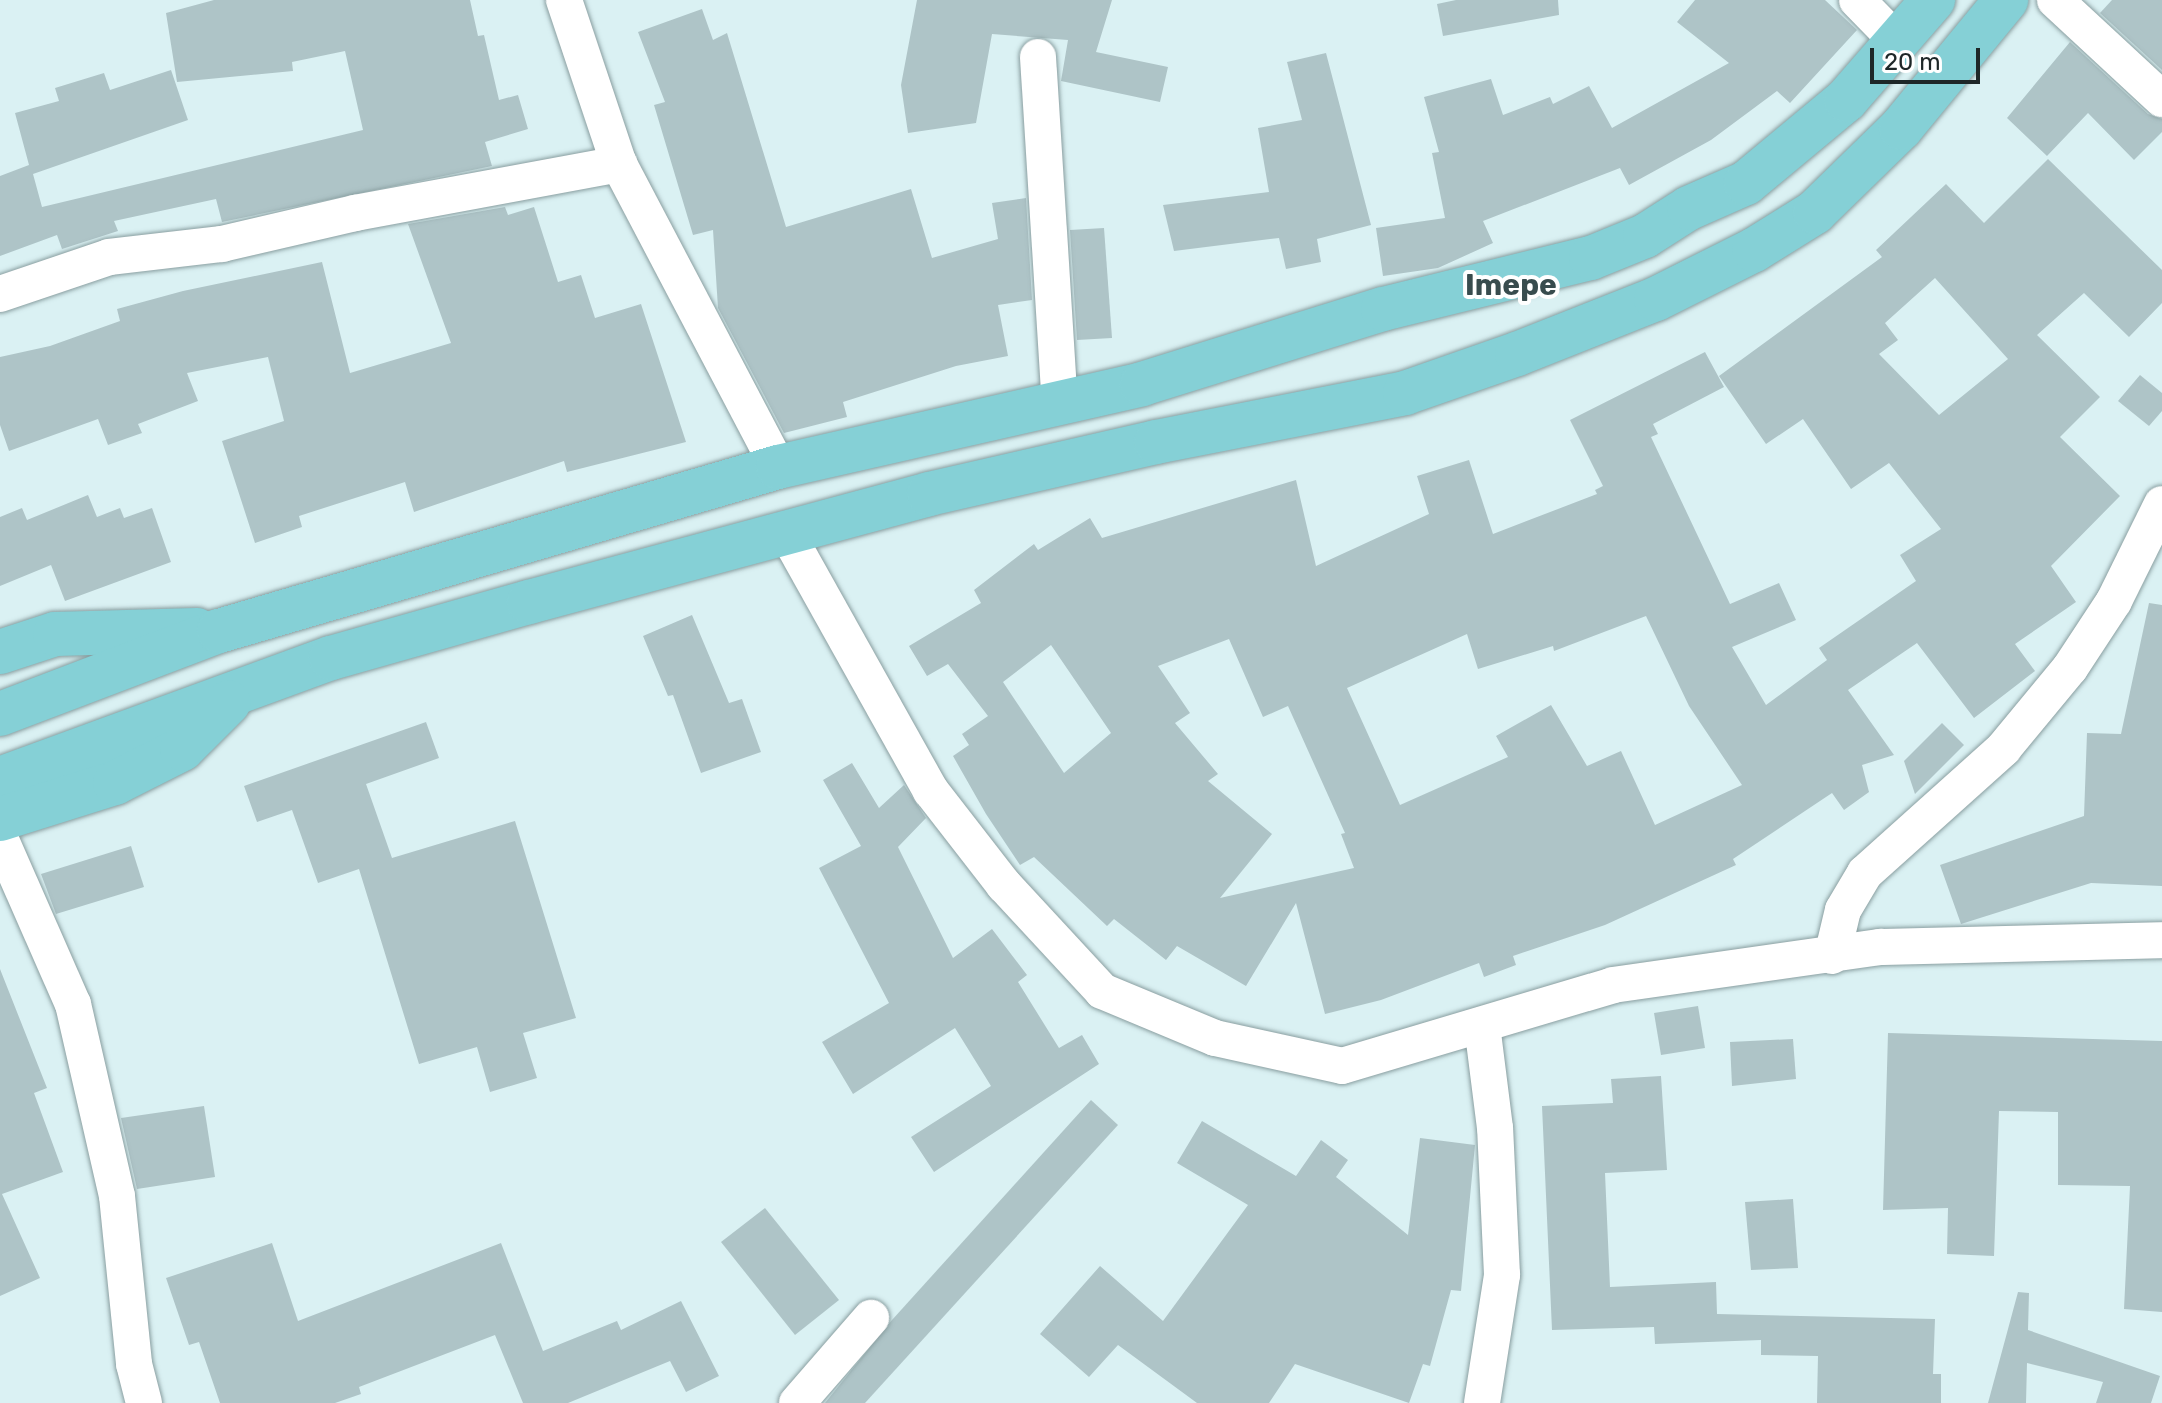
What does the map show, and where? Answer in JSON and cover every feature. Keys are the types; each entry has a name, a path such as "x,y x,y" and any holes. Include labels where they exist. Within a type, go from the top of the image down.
{"main road":[{"path":"0,714 219,631 778,467 1060,403 1486,281 1591,258 1645,236 1689,208 1746,183 1846,100 1933,0"},
{"path":"0,779 331,658 785,530 1156,442 1405,393 1656,299 1754,250 1815,212 1901,128 2006,0"},
{"path":"0,652 55,634 219,631"},
{"path":"0,819 115,783 182,749 242,689"}],"street":[{"path":"564,0 619,164 778,467"},
{"path":"1857,0 1898,42"},
{"path":"2055,0 2162,99"},
{"path":"1038,57 1060,403"},
{"path":"0,294 109,257 222,244 355,213 619,164"},
{"path":"1832,956 1843,910 1865,873 2003,749 2070,668 2114,601 2162,504"},
{"path":"785,530 931,791 1004,885 1102,991 1215,1038 1342,1066 1613,985 1880,947 2162,940"},
{"path":"0,838 73,1004 117,1196 134,1364 144,1403"},
{"path":"1482,1025 1495,1128 1502,1275 1482,1403"},
{"path":"797,1403 871,1318"}],"building":[{"path":"214,0 470,0 478,36 484,35 499,100 518,95 528,129 485,142 492,166 222,222 216,199 114,221 118,231 62,249 57,235 0,256 0,176 29,165 15,113 59,101 55,88 104,73 110,90 171,70 188,120 33,174 42,207 363,130 345,51 292,62 293,71 177,82 166,13"},
{"path":"917,0 1112,0 1096,52 1168,67 1160,102 1061,81 1068,40 992,34 976,123 908,133 901,85"},
{"path":"1456,0 1558,0 1559,15 1443,36 1437,4"},
{"path":"1695,0 1825,0 1857,30 1790,103 1777,91 1711,140 1629,185 1620,168 1483,221 1493,243 1438,268 1383,276 1376,228 1445,218 1432,153 1439,152 1424,97 1491,79 1503,115 1550,97 1553,104 1589,86 1612,128 1729,63 1677,22"},
{"path":"2112,0 2162,0 2162,70 2100,13"},
{"path":"702,9 713,40 727,33 786,227 911,189 932,258 998,239 992,203 1026,198 1032,300 998,305 1008,356 956,366 843,402 847,417 784,433 718,308 713,230 693,235 654,105 665,102 638,32"},
{"path":"2070,42 2148,114 2162,119 2162,132 2134,160 2088,113 2047,156 2007,118"},
{"path":"1326,53 1371,225 1317,239 1321,262 1286,269 1279,238 1174,251 1163,205 1269,192 1258,128 1302,120 1287,62"},
{"path":"2048,159 2162,270 2162,303 2129,337 2084,293 2037,335 2100,397 2060,437 2120,496 2051,566 2076,602 2015,644 2035,671 1974,718 1917,643 1848,690 1894,755 1862,765 1869,792 1844,810 1832,793 1733,859 1736,865 1605,925 1513,956 1516,965 1484,977 1479,963 1381,1000 1325,1014 1296,903 1246,986 1177,946 1166,960 1114,919 1107,926 1034,857 1020,865 953,756 969,745 962,734 988,716 948,664 927,676 909,646 981,603 974,590 1034,544 1038,550 1090,518 1102,538 1296,480 1316,566 1429,514 1417,476 1469,460 1493,534 1597,494 1595,490 1603,486 1570,420 1705,352 1724,387 1653,424 1658,434 1651,437 1730,604 1779,583 1796,620 1732,647 1766,705 1827,660 1819,648 1916,581 1900,555 1941,529 1889,463 1851,489 1803,419 1766,444 1719,376 1882,257 1876,250 1946,184 1984,223","holes":["1935,278 2008,359 1939,415 1879,354 1898,340 1885,323","1646,616 1689,706 1742,785 1655,825 1621,751 1587,766 1551,705 1496,736 1508,757 1400,805 1347,688 1467,634 1478,669 1553,646 1554,651","1229,639 1263,717 1288,706 1345,833 1341,834 1354,868 1220,898 1272,834 1208,781 1218,774 1175,723 1190,713 1158,666","1051,645 1111,733 1064,773 1003,682"]},
{"path":"505,207 508,215 534,207 558,282 581,275 595,318 641,304 686,442 567,472 564,461 414,512 405,482 299,516 302,527 255,543 222,441 284,421 268,357 187,373 198,401 138,424 142,433 108,445 98,419 9,451 0,425 0,357 50,346 120,321 117,309 183,291 322,262 350,373 451,343 408,224"},
{"path":"1104,228 1112,338 1077,340 1070,230"},
{"path":"2140,375 2162,393 2162,411 2149,426 2118,401"},
{"path":"88,495 97,517 120,508 124,518 152,508 171,562 65,601 51,565 0,586 0,517 22,508 27,520"},
{"path":"2149,603 2162,605 2162,886 2091,883 1961,924 1940,865 2084,816 2087,733 2121,734"},
{"path":"692,615 729,703 742,699 761,752 701,773 673,695 668,696 643,636"},
{"path":"426,722 439,758 366,784 392,858 515,821 576,1018 523,1033 537,1078 490,1092 477,1047 419,1064 359,869 318,883 292,810 257,822 244,786"},
{"path":"1942,723 1964,745 1915,794 1904,761"},
{"path":"852,763 879,808 904,785 926,818 898,847 953,958 992,929 1027,975 1018,982 1059,1048 1082,1035 1099,1064 934,1172 911,1137 991,1086 955,1028 853,1094 822,1042 889,1003 819,868 861,846 823,780"},
{"path":"131,846 144,887 56,914 41,874"},
{"path":"0,969 47,1088 34,1093 63,1172 2,1194 40,1278 0,1296"},
{"path":"1698,1006 1705,1048 1661,1055 1654,1013"},
{"path":"1888,1033 2162,1041 2162,1312 2124,1309 2130,1186 2058,1185 2058,1112 1999,1111 1994,1256 1947,1254 1948,1208 1883,1210"},
{"path":"1793,1039 1796,1079 1732,1086 1730,1042"},
{"path":"1661,1076 1667,1170 1605,1173 1610,1287 1716,1282 1717,1314 1935,1319 1933,1374 1941,1374 1941,1403 1817,1403 1818,1356 1761,1355 1761,1340 1655,1344 1654,1327 1552,1330 1542,1106 1613,1103 1611,1079"},
{"path":"1091,1100 1118,1125 865,1403 825,1403 892,1320"},
{"path":"204,1106 215,1177 137,1189 121,1118"},
{"path":"1202,1121 1296,1176 1321,1140 1348,1160 1336,1177 1408,1235 1420,1138 1475,1145 1461,1291 1451,1290 1430,1366 1423,1364 1409,1403 1295,1364 1269,1403 1197,1403 1118,1345 1089,1377 1040,1334 1100,1266 1163,1321 1248,1205 1177,1163"},
{"path":"1793,1199 1798,1268 1751,1270 1745,1202"},
{"path":"765,1208 839,1300 795,1335 721,1242"},
{"path":"272,1243 298,1321 501,1243 543,1351 617,1321 621,1330 681,1301 719,1376 686,1392 670,1361 568,1403 523,1403 495,1335 359,1387 361,1394 335,1403 220,1403 199,1342 189,1345 166,1278"},
{"path":"2018,1292 2029,1293 2028,1330 2160,1376 2151,1403 2096,1403 2103,1382 2027,1363 2026,1403 1988,1403"}],"district":[{"name":"Imepe","path":"1511,285"}]}
